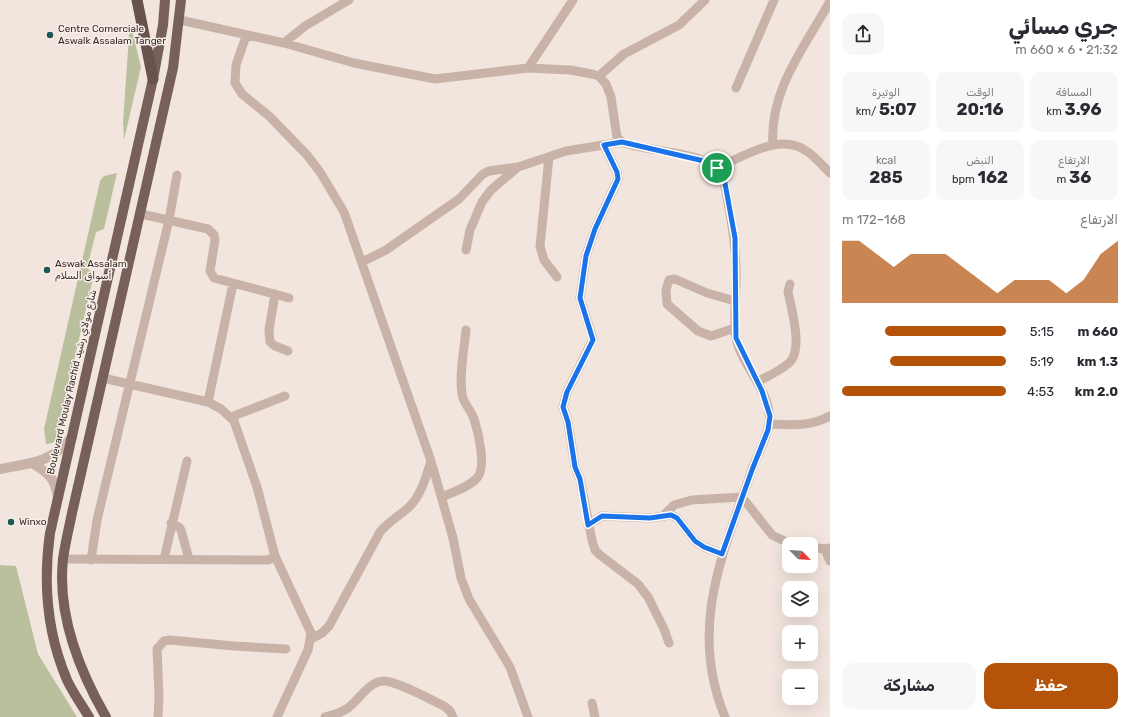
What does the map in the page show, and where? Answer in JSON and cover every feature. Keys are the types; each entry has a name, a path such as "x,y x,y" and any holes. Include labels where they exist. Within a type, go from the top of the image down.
{"highway":[{"path":"137,0 153,79"}],"main road":[{"name":"Boulevard Moulay Rachid شارع مولاي رشيد","path":"89,717 67,681 53,639 46,588 46,562 50,532 153,79 163,25 165,0"},
{"path":"106,717 80,667 72,642 66,612 63,559 102,378 141,214 173,68 180,20 181,0"}],"street":[{"path":"284,44 305,26 349,0"},
{"path":"528,68 573,0"},
{"path":"599,76 624,54 679,25 705,0"},
{"path":"736,88 774,0"},
{"path":"773,145 772,135 778,100 799,52 813,32 830,1"},
{"path":"180,20 284,44 354,63 435,79 528,68 570,70 599,76 606,84 611,97 617,137 622,142"},
{"path":"246,36 234,76 238,89 289,136 320,172 344,212 431,461 453,538 461,578 469,599 510,667 528,717"},
{"path":"362,262 386,250 459,199 483,174 489,171 518,167 566,151 622,142 697,159 717,168 724,178 735,238 735,328 739,346 767,405 770,424 722,554 718,567 710,615 708,636 709,653 715,689 725,717"},
{"path":"717,168 753,151 773,145 785,144 801,148 808,152 830,173"},
{"path":"604,145 617,172 618,179 595,229 586,256 580,298 593,340 567,392 563,407 568,422 575,467 580,479 588,525 596,550 638,584 648,597 664,628 669,643"},
{"path":"549,157 540,246 544,260 557,277"},
{"path":"466,250 470,230 482,202 491,190 518,167"},
{"path":"91,560 96,520 169,220 177,175"},
{"path":"141,214 203,228 211,232 215,240 211,274 216,279 289,298"},
{"path":"735,301 707,293 675,279 669,280 666,290 667,304 698,331 711,336 735,328"},
{"path":"208,402 233,284"},
{"path":"757,382 789,363 794,357 797,346 788,291 790,284"},
{"path":"275,294 269,330 270,342 275,346 288,351"},
{"path":"442,497 472,482 478,478 481,472 482,463 477,428 472,413 462,395 461,375 466,330"},
{"path":"102,378 208,402 231,417 235,424 257,487 275,556 307,624 311,639 308,650 277,717"},
{"path":"231,417 285,396"},
{"path":"770,424 801,426 821,421 830,416"},
{"path":"0,469 32,463 54,455 63,449 72,437"},
{"path":"164,559 187,461"},
{"path":"311,639 322,633 329,626 380,532 386,524 409,507 416,498 431,461"},
{"path":"32,463 49,474 56,484 58,497"},
{"path":"663,516 674,506 692,500 742,497"},
{"path":"742,497 772,535 782,540"},
{"path":"588,525 602,516 650,518 671,515 677,518 695,541 704,547 722,554"},
{"path":"171,524 181,530 189,559"},
{"path":"818,547 828,548 830,561"},
{"path":"63,559 268,560 275,556"},
{"path":"158,717 159,696 157,649 164,641 170,640 286,649"},
{"path":"325,717 340,713 349,707 372,685 384,681 396,684 444,706 450,711 453,717"},
{"path":"592,703 595,717"}],"green space":[{"path":"130,21 141,67 124,140 123,123"},
{"path":"117,173 104,229 96,232 87,268 94,274 56,439 53,443 46,444 44,429 100,181 104,176"},
{"path":"0,565 16,566 38,654 77,717 0,717"}],"place":[{"name":"Centre Comerciale Aswalk Assalam Tanger","path":"50,35"},
{"name":"Aswak Assalam أسواق السلام","path":"47,270"},
{"name":"Winxo","path":"11,522"}],"route":[{"path":"622,142 704,161 717,168 724,178 735,238 736,338 762,391 770,416 768,430 722,554 704,547 695,541 677,518 671,515 650,518 616,518 602,516 588,525 580,479 575,467 568,422 563,407 567,392 593,340 580,298 586,256 595,229 618,179 617,172 604,145 622,142"}]}
